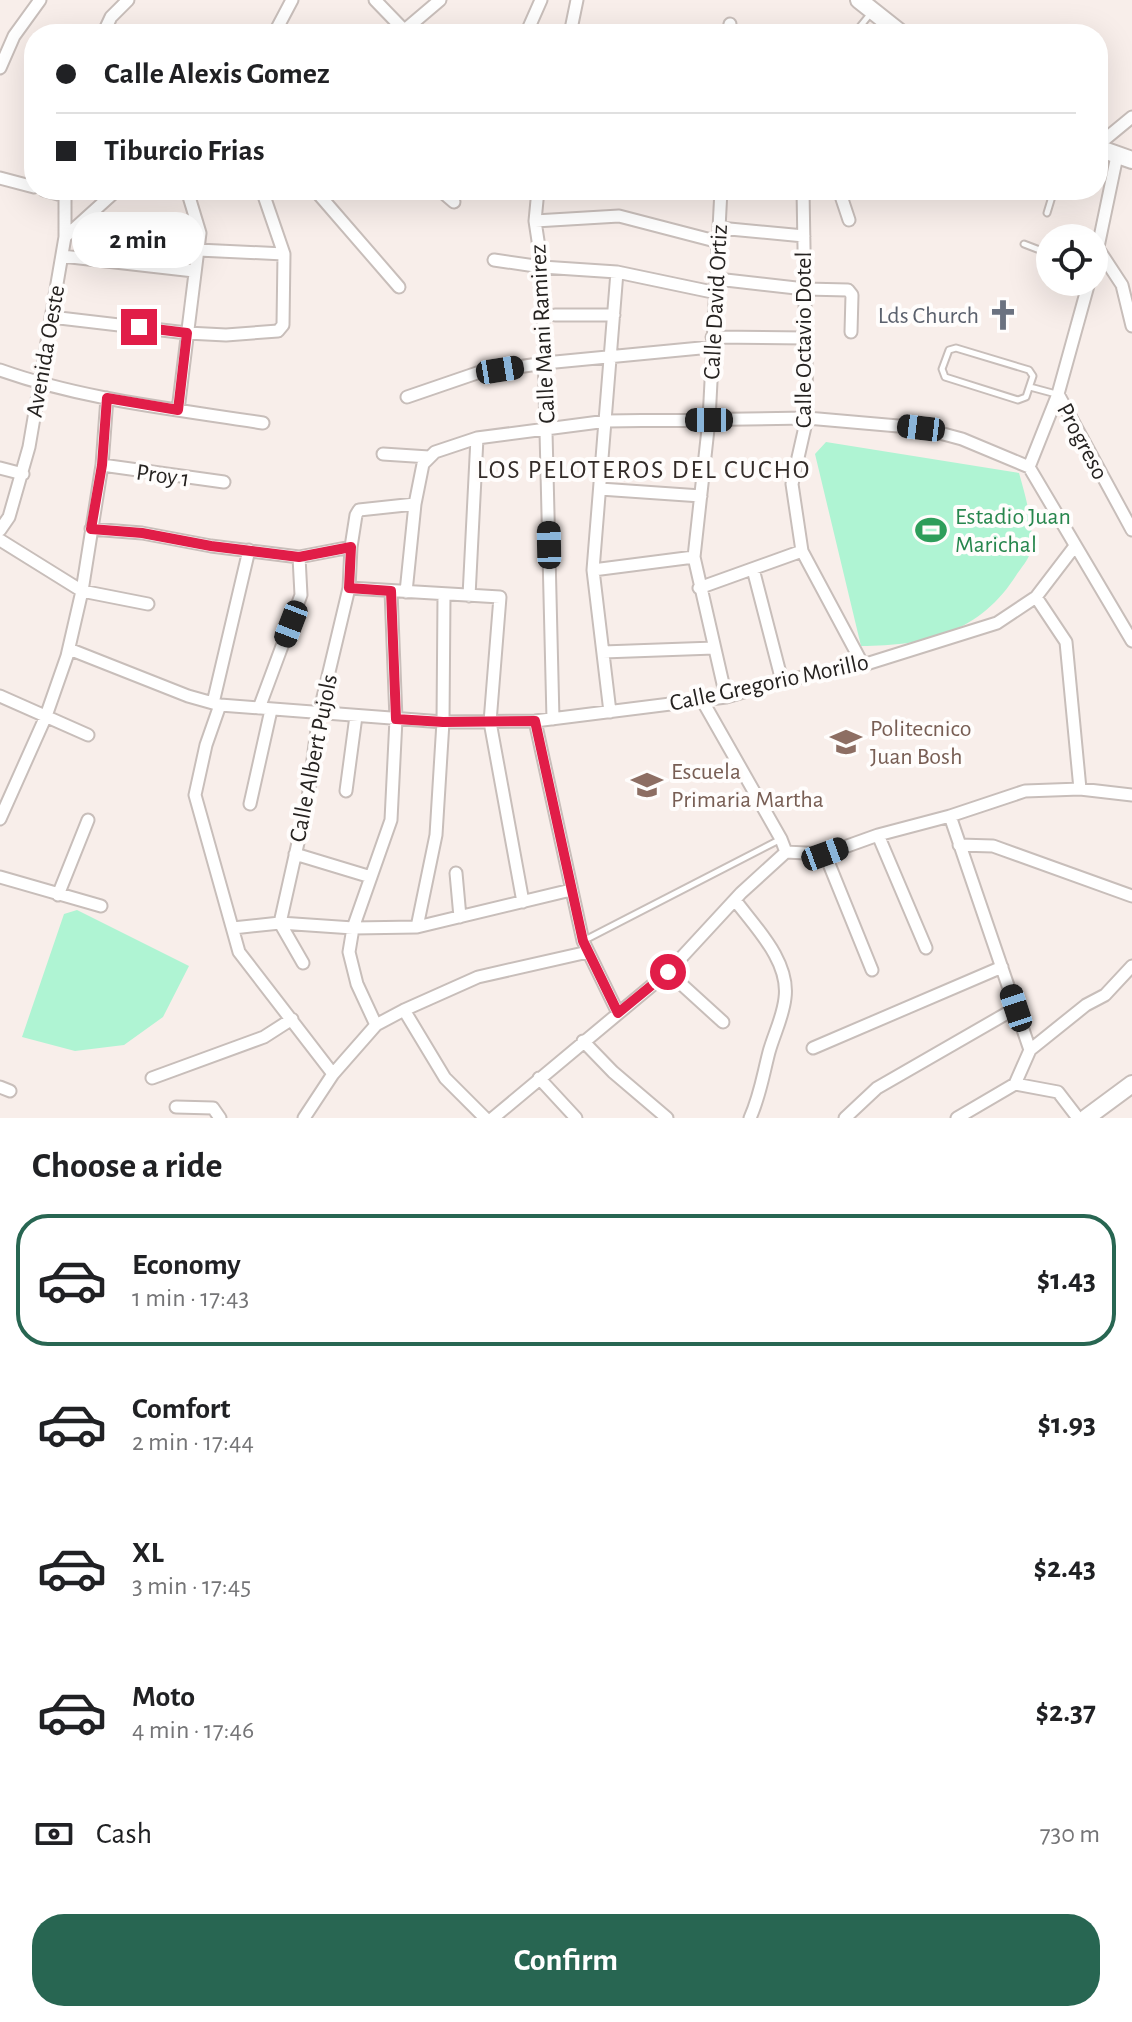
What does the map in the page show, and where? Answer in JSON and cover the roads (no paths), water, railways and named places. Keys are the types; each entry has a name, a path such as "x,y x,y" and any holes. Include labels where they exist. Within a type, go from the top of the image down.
{"street":[{"path":"0,68 14,36 40,0"},
{"path":"108,24 128,0"},
{"path":"279,24 292,0"},
{"path":"375,0 395,24"},
{"path":"412,24 440,0"},
{"path":"530,24 541,0"},
{"path":"572,24 577,0"},
{"path":"859,0 889,24"},
{"path":"1108,138 1132,117"},
{"path":"1106,224 1124,158"},
{"path":"0,178 24,184"},
{"name":"Avenida Oeste","path":"0,530 9,517 23,474 65,237 65,200"},
{"path":"65,237 106,200"},
{"path":"178,410 200,233 190,200"},
{"path":"51,317 226,335 281,328 284,254 265,200"},
{"path":"324,200 399,287"},
{"name":"Calle Mani Ramirez","path":"537,200 535,221 542,267 547,428 553,719"},
{"name":"Calle David Ortiz","path":"720,200 709,420 694,557 726,697"},
{"name":"Calle Octavio Dotel","path":"803,200 807,418 792,484 802,551 863,665"},
{"path":"842,200 849,220"},
{"path":"535,221 619,216 719,242"},
{"path":"719,228 804,236"},
{"path":"198,250 284,254"},
{"path":"62,256 194,271"},
{"path":"494,260 617,272 717,293"},
{"path":"1108,264 1129,300 1132,326"},
{"path":"610,712 593,570 617,272"},
{"path":"717,279 805,289 848,290 852,295 851,332"},
{"name":"Progreso","path":"1029,467 1058,394 1085,296"},
{"path":"555,315 614,315"},
{"path":"407,397 477,373 712,342 806,338"},
{"path":"0,370 38,384 107,398 263,423"},
{"name":"Progreso","path":"1058,394 1132,530"},
{"path":"0,819 46,716 69,649 82,591 102,465 107,398"},
{"path":"383,454 429,457 477,438 607,421 807,418 921,428 962,439 1029,467 1132,641"},
{"path":"469,596 477,438"},
{"path":"406,592 415,504 423,464 429,457"},
{"name":"Proy 1","path":"102,465 224,482"},
{"path":"0,468 23,474"},
{"path":"600,489 701,496"},
{"name":"Calle Albert Pujols","path":"280,923 308,798 319,714 349,588 356,515 359,510 415,504"},
{"path":"91,529 142,533 299,557 351,547"},
{"path":"0,540 82,591 148,604"},
{"name":"Calle Gregorio Morillo","path":"69,649 216,704 443,722 535,721 726,697 782,681 863,665 997,623 1036,597 1075,546"},
{"path":"249,550 195,795 239,952 333,1074"},
{"path":"699,588 802,551"},
{"path":"250,804 265,709 301,595 299,557"},
{"path":"593,570 694,557"},
{"path":"753,569 782,681"},
{"path":"349,588 500,597 490,722 523,902"},
{"path":"376,1025 357,984 349,952 353,928 391,820 396,719 391,591"},
{"path":"417,927 436,835 443,722 444,596"},
{"path":"1036,597 1066,642 1080,789"},
{"path":"603,652 714,648"},
{"path":"0,696 88,735"},
{"path":"702,700 786,852"},
{"path":"346,791 356,716"},
{"path":"535,721 585,947 618,1013"},
{"path":"493,1118 668,972 735,900 786,852 825,854 1025,791 1080,789 1132,795"},
{"path":"950,816 1030,1050"},
{"path":"58,895 88,820"},
{"path":"878,835 926,948"},
{"path":"959,845 993,846 1132,896"},
{"path":"295,854 371,877"},
{"path":"825,854 872,970"},
{"path":"456,873 460,917"},
{"path":"0,877 101,906"},
{"path":"233,928 280,923 353,928 417,927 571,890"},
{"path":"735,900 769,945 786,987 761,1093 750,1118"},
{"path":"280,923 303,963"},
{"path":"304,1118 333,1074 376,1025 478,977 585,947"},
{"path":"957,1118 1015,1084 1030,1050 1086,1005 1105,995 1132,966"},
{"path":"813,1048 1002,967"},
{"path":"668,972 723,1022"},
{"path":"845,1118 877,1088 1016,1008"},
{"path":"404,1010 445,1078 485,1118"},
{"path":"152,1078 264,1037 292,1019"},
{"path":"583,1041 613,1072 667,1118"},
{"path":"539,1078 576,1118"},
{"path":"1015,1084 1058,1092 1078,1118"},
{"path":"1086,1118 1132,1084"},
{"path":"176,1107 213,1108 220,1118"}],"lane":[{"path":"862,24 873,11"},
{"path":"1047,213 1051,200"},
{"path":"1024,244 1036,249"},
{"path":"956,348 1029,370 1033,376 1030,387 1026,397 1018,400 945,377 942,369 949,350 956,348"},
{"path":"1030,387 1058,394"},
{"path":"585,947 781,839"}],"place":[{"name":"Lds Church","path":"1003,315"},
{"name":"Estadio Juan Marichal","path":"931,530"},
{"name":"Politecnico Juan Bosh","path":"846,742"},
{"name":"Escuela Primaria Martha","path":"647,785"}],"district":[{"name":"LOS PELOTEROS DEL CUCHO","path":"644,469"}]}
